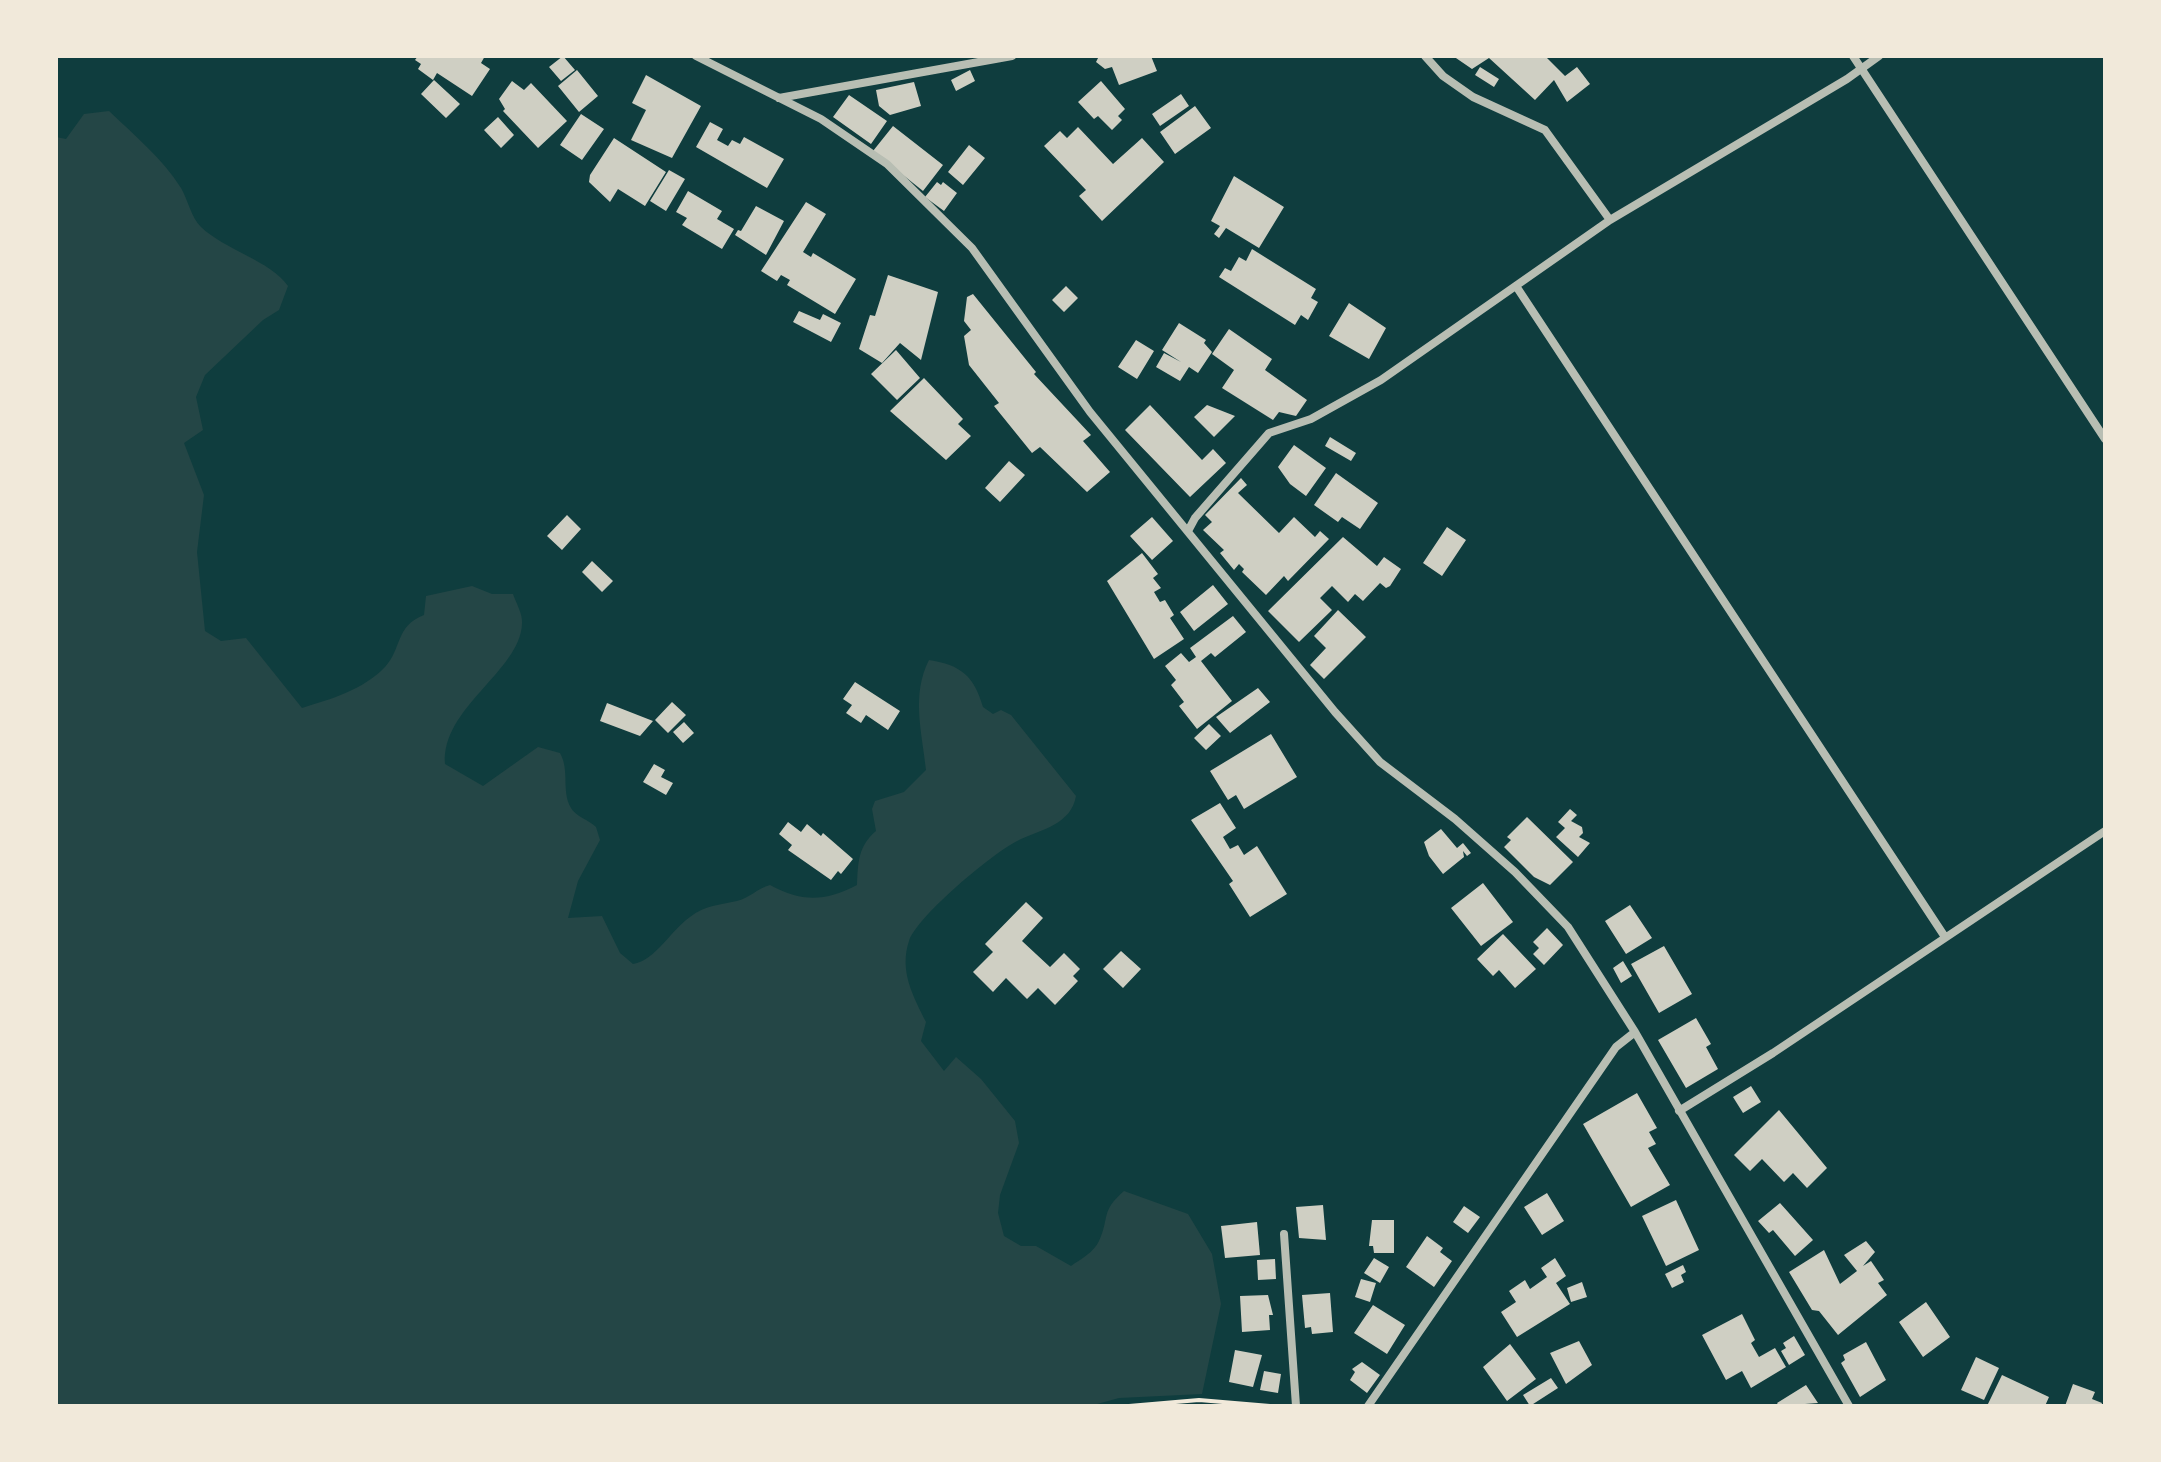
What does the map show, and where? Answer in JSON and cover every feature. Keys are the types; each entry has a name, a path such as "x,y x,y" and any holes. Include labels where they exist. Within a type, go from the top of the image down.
{"street":[{"path":"696,56 821,119 887,164 972,248 1090,412 1292,663 1380,762 1455,819 1548,904 1586,949 1849,1406"},
{"path":"778,99 1012,56"},
{"path":"1425,56 1443,76 1473,97 1545,130 1610,220"},
{"path":"1853,56 2105,439"},
{"path":"1188,531 1195,518 1269,433 1311,419 1381,380 1610,220 1879,56"},
{"path":"1516,286 1945,937"},
{"path":"1679,1111 1773,1053 2105,831"},
{"path":"1368,1406 1616,1047 1635,1032"},
{"path":"1284,1234 1296,1406"}],"path":[{"path":"1129,1406 1199,1400 1270,1406"}],"shaded area":[{"path":"109,111 165,167 181,188 201,227 271,269 288,286 279,310 263,320 205,375 196,397 203,430 184,443 204,495 197,552 205,631 221,641 246,638 302,708 346,693 367,682 385,667 408,625 424,615 426,596 472,586 492,594 513,594 522,620 518,641 509,658 455,725 447,744 445,764 483,786 538,747 560,753 571,808 596,827 600,840 578,881 568,918 602,916 620,953 633,964 649,957 683,923 701,910 741,900 766,886 813,898 834,895 857,885 862,849 876,831 872,809 875,801 904,792 926,770 919,700 929,660 950,665 965,674 975,687 983,707 993,714 1001,710 1011,715 1076,796 1062,819 994,856 941,901 915,930 906,952 906,963 909,983 926,1022 921,1041 944,1071 956,1057 981,1079 1015,1121 1019,1143 1000,1195 998,1213 1004,1236 1021,1246 1036,1246 1071,1266 1097,1245 1108,1210 1124,1191 1188,1214 1212,1254 1221,1304 1202,1394 1119,1398 1090,1406 56,1406 56,137 66,139 84,114"}],"building":[{"path":"418,56 485,56 481,63 490,69 472,96 437,73 433,80 418,69 421,64 415,60"},
{"path":"563,56 575,70 561,81 549,67"},
{"path":"1099,56 1151,56 1157,71 1119,85 1112,67 1105,69 1096,62"},
{"path":"1453,56 1545,56 1565,76 1577,67 1590,84 1567,102 1554,80 1535,100 1489,58 1472,69"},
{"path":"1480,67 1499,79 1494,87 1475,75"},
{"path":"577,70 598,96 579,112 558,86"},
{"path":"970,70 975,81 956,91 951,80"},
{"path":"646,75 701,106 672,158 631,140 646,110 632,103"},
{"path":"434,80 460,104 446,118 421,94"},
{"path":"512,81 524,90 531,83 567,121 538,148 503,111 505,109 499,99"},
{"path":"1101,81 1125,109 1118,116 1122,120 1112,130 1098,116 1094,119 1078,102"},
{"path":"914,82 921,106 890,115 879,106 876,90"},
{"path":"1181,94 1189,106 1160,126 1152,114"},
{"path":"849,95 887,121 871,144 833,117"},
{"path":"1195,106 1211,128 1175,154 1160,132"},
{"path":"581,114 604,129 582,160 560,145"},
{"path":"498,117 514,135 501,148 484,130"},
{"path":"710,122 723,129 717,140 728,146 732,140 740,144 744,137 784,159 767,188 696,147"},
{"path":"893,126 943,165 923,191 873,151"},
{"path":"1078,127 1113,164 1142,138 1164,162 1102,221 1079,196 1086,190 1044,146 1060,131 1067,138"},
{"path":"614,138 666,172 645,206 618,189 610,202 589,182 590,175"},
{"path":"969,145 985,158 963,185 948,172"},
{"path":"669,170 685,179 666,211 650,201"},
{"path":"1234,176 1284,207 1259,248 1226,228 1219,238 1214,234 1220,226 1211,221"},
{"path":"937,182 941,185 943,182 957,193 944,211 925,197"},
{"path":"688,191 722,211 717,219 734,229 722,249 682,225 687,218 676,212"},
{"path":"806,202 826,214 803,252 811,257 813,253 856,279 835,314 787,285 790,280 781,275 777,281 761,271"},
{"path":"756,206 784,221 766,255 735,235 738,230 741,231"},
{"path":"1252,249 1316,289 1311,298 1318,302 1308,320 1301,315 1295,325 1219,277 1225,268 1231,271 1239,257 1246,261"},
{"path":"888,275 938,292 921,360 900,343 882,363 859,349 870,315 875,316"},
{"path":"1066,286 1078,298 1064,312 1052,300"},
{"path":"973,294 1036,372 1034,374 1091,435 1083,441 1110,472 1087,492 1040,447 1032,453 994,406 999,403 969,365 964,336 971,330 964,321 967,297"},
{"path":"1349,303 1386,328 1369,359 1329,336"},
{"path":"799,311 820,320 823,314 841,323 831,342 793,322"},
{"path":"1179,323 1206,340 1204,343 1212,352 1198,373 1189,367 1180,381 1156,367 1164,353 1181,362 1162,350"},
{"path":"1229,329 1272,359 1265,370 1307,400 1296,416 1279,412 1273,420 1222,388 1234,370 1212,354"},
{"path":"1136,340 1154,351 1137,379 1118,367"},
{"path":"896,350 920,378 897,400 871,374"},
{"path":"924,378 963,419 958,424 971,436 946,460 890,411"},
{"path":"1150,405 1202,460 1213,449 1226,463 1190,497 1125,430"},
{"path":"1207,405 1235,416 1214,437 1194,417"},
{"path":"1330,437 1356,453 1351,461 1325,446"},
{"path":"1294,445 1326,468 1306,496 1290,484 1278,467"},
{"path":"1009,461 1025,475 1000,502 985,488"},
{"path":"1336,473 1378,503 1360,529 1342,517 1338,522 1314,505"},
{"path":"1241,478 1247,485 1238,493 1279,533 1294,517 1315,537 1320,531 1329,539 1288,581 1284,576 1266,595 1242,572 1244,569 1239,564 1234,570 1220,553 1224,550 1203,530 1212,522 1205,515"},
{"path":"567,515 581,529 562,550 547,536"},
{"path":"1152,517 1173,541 1152,560 1130,536"},
{"path":"1447,527 1466,540 1442,576 1423,563"},
{"path":"1343,537 1377,566 1384,557 1401,569 1390,586 1386,588 1380,583 1363,601 1355,594 1348,602 1332,586 1320,598 1332,610 1299,642 1268,611"},
{"path":"1142,553 1158,574 1153,578 1161,588 1154,592 1160,602 1165,600 1174,615 1170,618 1184,639 1154,659 1107,581"},
{"path":"592,561 613,581 602,592 582,572"},
{"path":"1213,585 1228,604 1194,631 1180,612"},
{"path":"1338,610 1366,637 1324,679 1310,665 1326,648 1314,636"},
{"path":"1233,616 1246,632 1215,657 1211,653 1201,661 1232,701 1197,729 1179,706 1184,702 1171,685 1176,680 1165,666 1181,653 1189,662 1196,657 1190,648"},
{"path":"855,682 900,711 888,730 866,715 861,723 846,713 852,705 843,699"},
{"path":"1258,688 1270,702 1230,733 1216,717"},
{"path":"672,702 686,715 668,733 655,720"},
{"path":"607,703 653,721 640,736 600,721"},
{"path":"684,722 694,733 683,743 673,732"},
{"path":"1209,724 1221,736 1206,750 1194,738"},
{"path":"1271,734 1297,777 1244,809 1236,795 1228,800 1210,771"},
{"path":"654,764 665,770 661,777 673,783 666,795 643,782"},
{"path":"1220,803 1236,828 1223,837 1230,849 1238,845 1244,855 1257,846 1287,894 1250,917 1229,884 1233,881 1191,820"},
{"path":"1570,809 1577,815 1571,821 1582,827 1583,833 1579,837 1590,843 1578,857 1556,837 1565,828 1558,822"},
{"path":"1527,817 1573,862 1550,885 1534,877 1504,847 1511,840 1507,837"},
{"path":"788,822 801,832 807,824 821,836 823,833 853,859 841,874 838,871 831,880 788,850 792,845 779,834"},
{"path":"1441,829 1457,848 1463,843 1471,853 1467,856 1463,851 1464,857 1443,874 1429,856 1424,842"},
{"path":"1483,883 1513,922 1481,946 1451,908"},
{"path":"1026,902 1043,918 1022,941 1050,967 1064,953 1080,969 1073,976 1078,981 1055,1005 1038,988 1027,999 1006,978 993,992 973,972 993,952 985,944"},
{"path":"1630,905 1652,938 1626,954 1605,921"},
{"path":"1547,928 1563,945 1544,965 1533,954 1539,948 1533,942"},
{"path":"1503,934 1536,969 1515,988 1499,970 1493,976 1477,959"},
{"path":"1664,946 1692,994 1659,1013 1631,964"},
{"path":"1121,951 1141,969 1123,988 1103,969"},
{"path":"1623,961 1632,976 1621,983 1613,968"},
{"path":"1696,1018 1711,1044 1706,1047 1718,1069 1686,1088 1658,1040"},
{"path":"1751,1086 1761,1102 1743,1113 1733,1097"},
{"path":"1637,1093 1657,1128 1649,1132 1656,1144 1648,1148 1670,1185 1631,1207 1583,1124"},
{"path":"1779,1110 1827,1168 1807,1188 1793,1173 1784,1182 1762,1159 1750,1171 1734,1155"},
{"path":"1547,1193 1564,1221 1542,1235 1524,1207"},
{"path":"1676,1200 1699,1250 1666,1266 1642,1216"},
{"path":"1780,1203 1813,1240 1795,1256 1773,1230 1769,1233 1758,1221"},
{"path":"1323,1205 1326,1240 1299,1238 1296,1207"},
{"path":"1464,1206 1480,1217 1468,1233 1453,1222"},
{"path":"1372,1220 1394,1220 1394,1253 1374,1253 1373,1246 1369,1246"},
{"path":"1257,1222 1260,1255 1225,1258 1221,1226"},
{"path":"1427,1236 1443,1248 1440,1252 1452,1261 1434,1287 1406,1267"},
{"path":"1866,1241 1875,1252 1863,1266 1871,1261 1884,1280 1878,1283 1887,1295 1838,1335 1819,1311 1812,1310 1789,1272 1824,1250 1840,1284 1857,1271 1844,1255"},
{"path":"1374,1258 1389,1267 1380,1283 1364,1273"},
{"path":"1555,1258 1566,1276 1556,1283 1570,1304 1517,1337 1501,1312 1516,1302 1509,1291 1525,1280 1530,1289 1547,1277 1541,1268"},
{"path":"1275,1259 1276,1279 1258,1280 1257,1260"},
{"path":"1683,1265 1686,1272 1681,1275 1684,1282 1672,1288 1665,1274"},
{"path":"1361,1279 1376,1283 1370,1302 1355,1297"},
{"path":"1582,1282 1587,1297 1571,1302 1567,1288"},
{"path":"1330,1293 1333,1332 1312,1334 1311,1327 1305,1328 1302,1295"},
{"path":"1268,1295 1273,1315 1269,1315 1270,1330 1242,1332 1240,1296"},
{"path":"1926,1302 1950,1337 1923,1357 1899,1322"},
{"path":"1373,1305 1405,1325 1387,1354 1354,1333"},
{"path":"1742,1314 1755,1340 1751,1343 1759,1357 1775,1348 1786,1367 1751,1388 1742,1371 1726,1380 1702,1335"},
{"path":"1794,1336 1805,1355 1789,1365 1781,1351 1786,1348 1783,1343"},
{"path":"1579,1341 1592,1365 1566,1384 1550,1353"},
{"path":"1866,1342 1886,1380 1860,1397 1841,1363 1845,1360 1843,1355"},
{"path":"1510,1344 1536,1379 1507,1401 1483,1367"},
{"path":"1235,1350 1262,1355 1253,1387 1229,1382"},
{"path":"1976,1357 1999,1368 1984,1400 1961,1390"},
{"path":"1362,1362 1380,1375 1367,1393 1350,1380 1355,1372 1352,1369"},
{"path":"1264,1371 1281,1374 1278,1393 1260,1390"},
{"path":"2002,1375 2049,1397 2045,1406 1987,1406"},
{"path":"1551,1378 1558,1388 1530,1406 1523,1395"},
{"path":"2073,1384 2095,1392 2092,1399 2102,1403 2101,1406 2065,1406"},
{"path":"1806,1385 1818,1403 1779,1406 1777,1403"}]}
